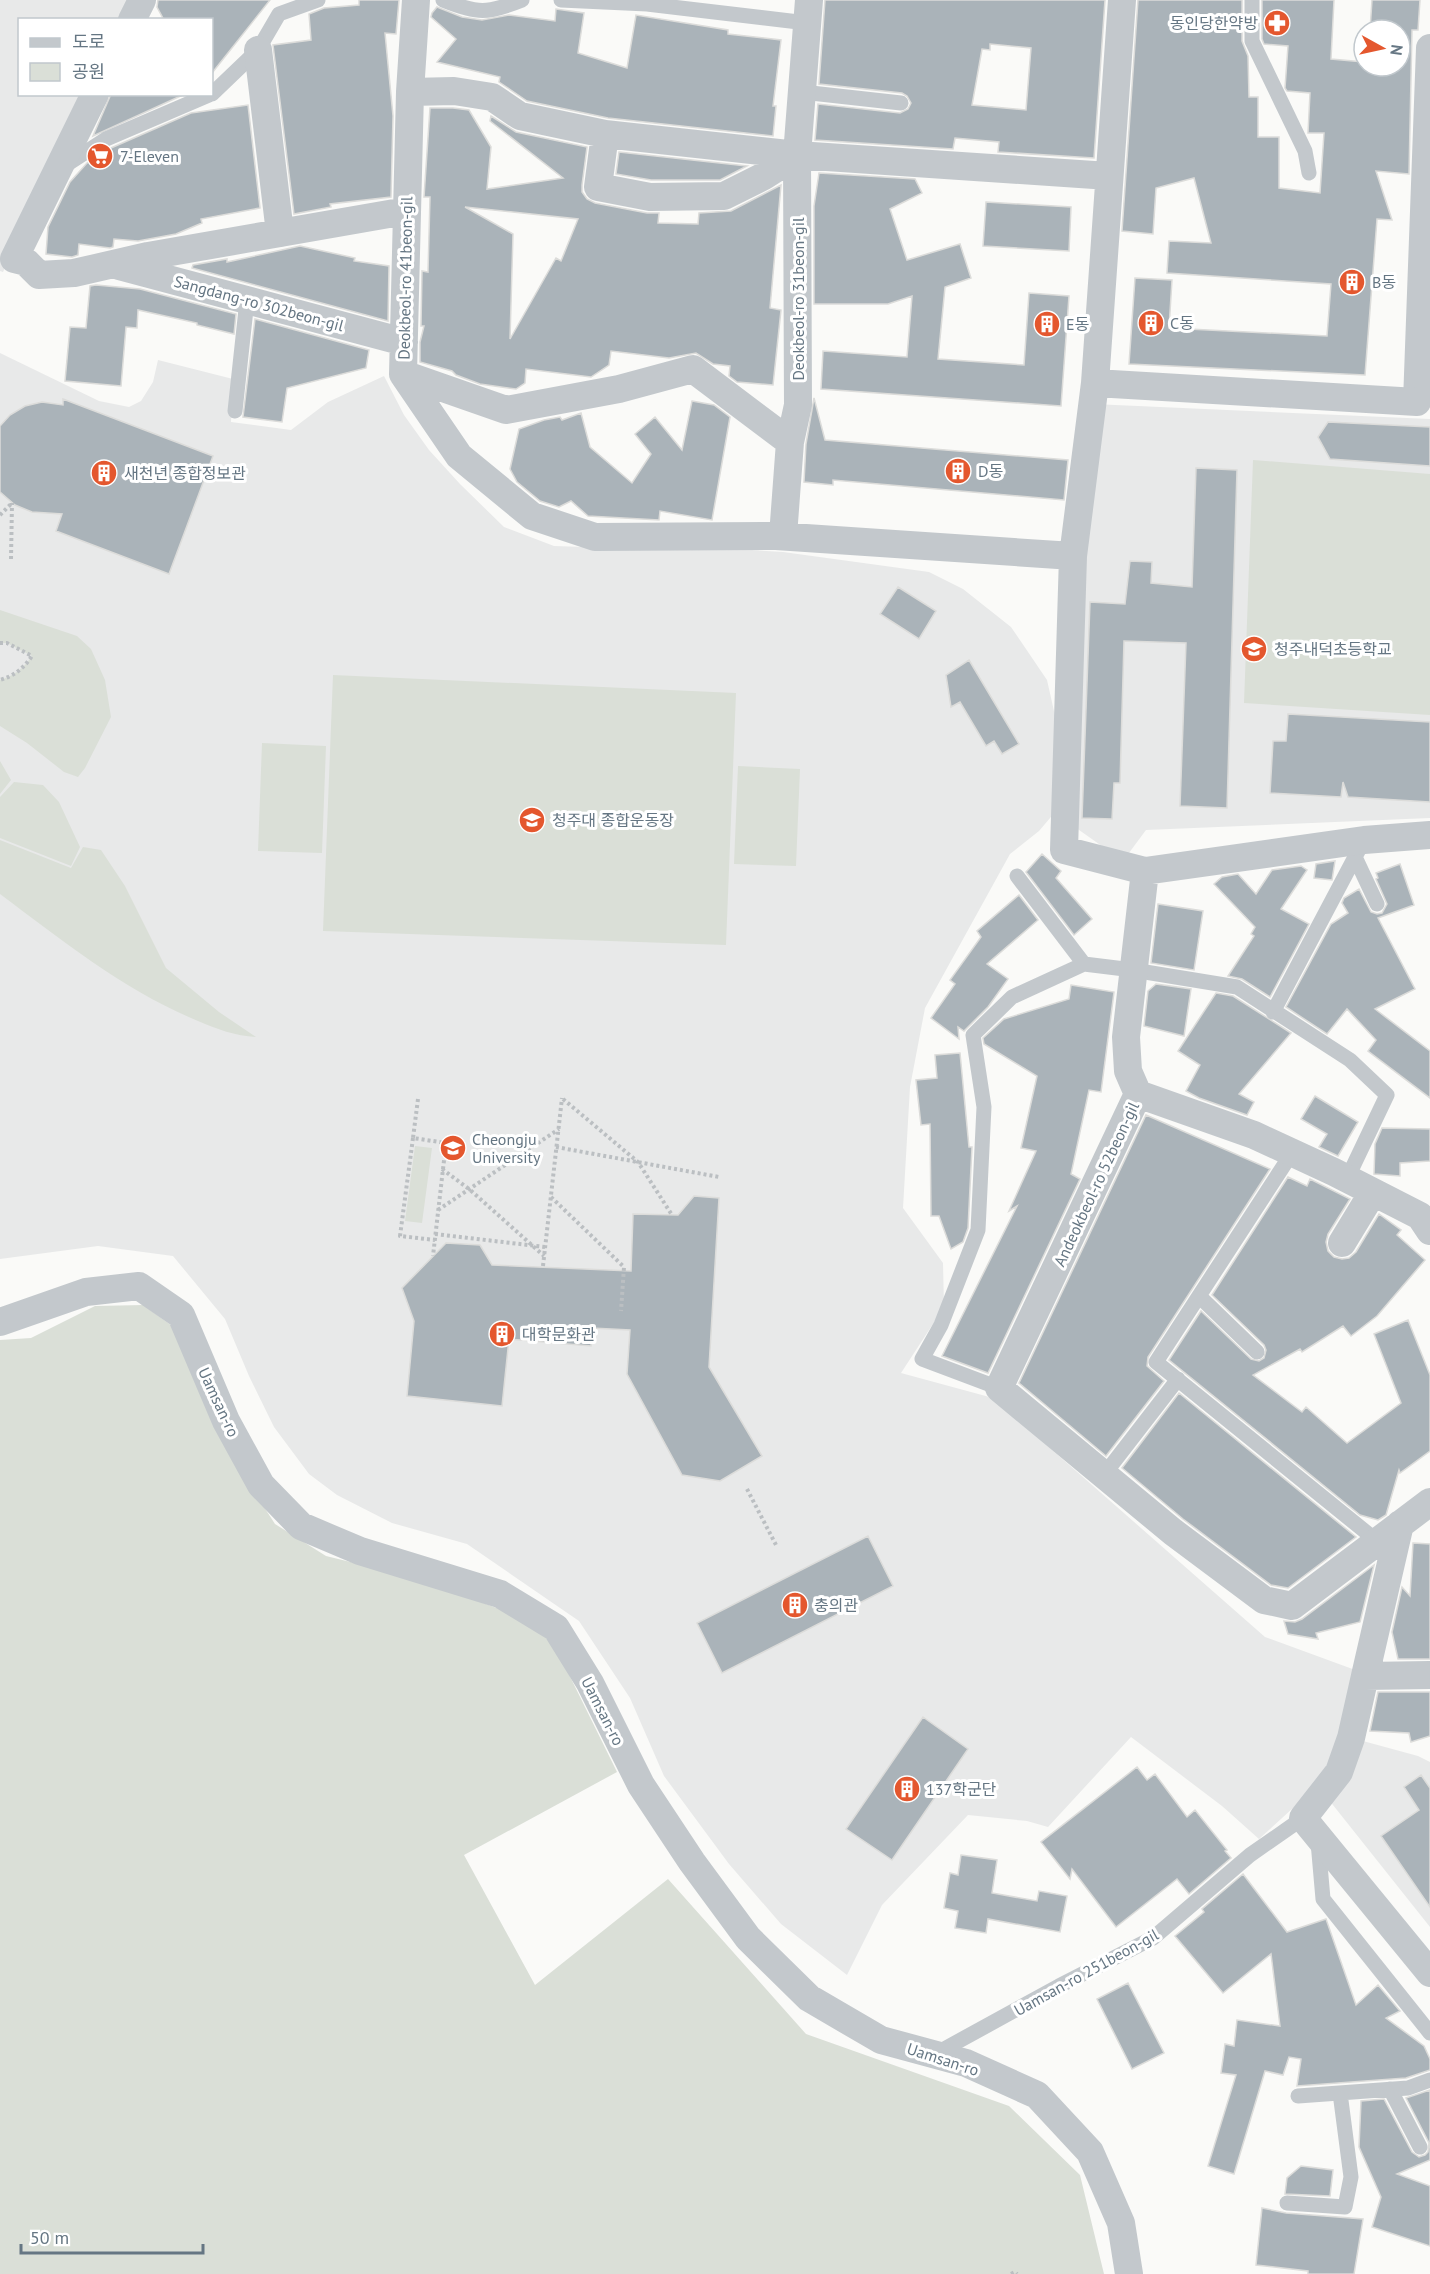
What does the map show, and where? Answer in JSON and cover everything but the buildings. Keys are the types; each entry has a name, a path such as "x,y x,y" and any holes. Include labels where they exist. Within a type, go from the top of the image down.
{"street":[{"path":"133,18 142,0"},
{"name":"Deokbeol-ro 41beon-gil","path":"416,0 410,92 403,374 506,410 619,389 693,369 790,442"},
{"path":"1122,0 1095,383 1073,556 1064,850 1145,871 1359,848 1430,835"},
{"name":"Deokbeol-ro 31beon-gil","path":"783,536 790,442 798,405 798,155 808,11"},
{"path":"1095,383 1417,402 1430,48"},
{"path":"258,50 280,233"},
{"path":"410,92 454,91 492,97 520,116 606,134 798,155 1109,176"},
{"name":"Sangdang-ro 302beon-gil","path":"94,96 14,259 26,261 39,275 74,273 406,211"},
{"path":"606,134 598,187 650,197 723,196 764,176 798,155"},
{"name":"Sangdang-ro 302beon-gil","path":"114,264 404,342"},
{"path":"403,374 459,456 532,516 595,537 783,536 1073,556"},
{"name":"Andeokbeol-ro 52beon-gil","path":"999,1389 1138,1094 1128,1071 1126,1037 1145,871"},
{"path":"1138,1094 1254,1135 1427,1218"},
{"path":"1342,1243 1373,1192"},
{"name":"Uamsan-ro","path":"0,1322 86,1292 140,1286 180,1315 226,1421 261,1485 302,1526 360,1551 500,1594 556,1629 590,1683 641,1785 692,1863 748,1938 809,1998 881,2040 966,2063 1037,2095 1090,2152 1121,2223 1129,2274"},
{"path":"999,1389 1173,1532 1264,1600 1292,1606 1430,1502"},
{"name":"Uamsan-ro 251beon-gil","path":"1311,1827 1339,1773 1350,1737 1400,1524"},
{"path":"1365,1676 1430,1675"},
{"path":"1311,1827 1430,1973"}],"lane":[{"path":"213,92 258,50 279,14 318,0"},
{"path":"443,0 469,10 497,10 522,0"},
{"name":"Deokbeol-ro 31beon-gil","path":"561,0 808,11"},
{"path":"1252,0 1252,40 1305,151 1309,172"},
{"path":"802,92 901,103"},
{"path":"52,180 70,161 106,139 206,96"},
{"path":"235,411 247,300"},
{"path":"1359,848 1377,904"},
{"path":"1274,1012 1359,848"},
{"path":"1017,876 1084,964"},
{"path":"999,1389 922,1359 941,1325 978,1230 984,1107 973,1035 1012,997 1084,964 1237,987 1350,1060 1387,1095 1347,1179"},
{"path":"1292,1153 1156,1362 1377,1541"},
{"path":"1199,1296 1257,1352"},
{"path":"1103,1476 1178,1378"},
{"path":"1311,1827 1323,1899 1430,2033"},
{"name":"Uamsan-ro 251beon-gil","path":"934,2055 1059,1986 1153,1938 1250,1855 1311,1827"},
{"path":"1298,2096 1408,2088 1430,2080"},
{"path":"1390,2089 1420,2147"},
{"path":"1287,2203 1345,2207 1351,2177 1340,2093"}],"path":[{"path":"0,515 12,503 11,559"},
{"path":"0,643 7,643 32,656 27,664 14,674 0,680"},
{"path":"543,1266 562,1098 638,1162 672,1215"},
{"path":"418,1099 400,1236 435,1240"},
{"path":"438,1210 559,1129"},
{"path":"413,1138 446,1143 433,1256"},
{"path":"556,1147 719,1177"},
{"path":"442,1168 544,1256"},
{"path":"551,1196 624,1267 621,1311"},
{"path":"435,1234 545,1247"},
{"path":"747,1489 776,1545"},
{"path":"1011,2274 1015,2272 1017,2274"}],"shaded area":[{"path":"0,0 133,0 124,18 18,18 18,96 88,96 3,272 0,271"},
{"name":"Cheongju University","path":"0,353 99,401 129,407 141,401 153,382 158,360 233,379 231,422 291,430 328,402 384,376 404,415 429,450 504,527 554,546 704,547 783,552 929,572 963,589 1011,627 1047,680 1065,760 1062,804 1039,831 1010,854 925,1008 910,1087 903,1208 943,1263 944,1307 901,1373 993,1398 1265,1637 1358,1671 1328,1776 1259,1839 1222,1806 1131,1737 1048,1827 1027,1821 968,1815 882,1905 847,1975 781,1924 729,1864 664,1776 630,1698 579,1621 467,1544 392,1523 337,1495 309,1474 274,1427 225,1319 173,1256 98,1246 0,1259"},
{"name":"청주내덕초등학교","path":"1093,404 1430,419 1430,818 1146,830 1123,861 1072,825"},
{"path":"1363,1741 1418,1756 1430,1762 1430,1927 1329,1800"}],"green space":[{"path":"1253,460 1430,474 1430,715 1244,703"},
{"path":"0,610 77,636 91,649 105,680 111,717 78,777 64,772 27,743 0,726 0,680 18,671 32,656 7,643 0,643"},
{"path":"333,675 736,693 726,945 323,931"},
{"path":"262,743 326,746 322,853 258,851"},
{"path":"0,761 11,780 0,794"},
{"path":"738,766 800,769 796,866 734,864"},
{"path":"14,782 43,785 59,802 80,847 71,866 0,838 0,797"},
{"path":"0,840 71,868 83,847 101,850 125,886 166,968 219,1012 256,1037 233,1034 212,1027 145,995 95,964 0,894"},
{"path":"415,1146 432,1148 422,1223 405,1221"},
{"path":"143,1305 175,1328 228,1451 275,1524 326,1556 416,1578 502,1610 552,1640 617,1772 464,1855 535,1985 668,1879 806,2034 1009,2106 1080,2175 1104,2274 0,2274 0,1340 31,1338 95,1306"}],"place":[{"name":"동인당한약방","path":"1277,23"},
{"name":"7-Eleven","path":"100,156"},
{"name":"B동","path":"1352,282"},
{"name":"C동","path":"1151,323"},
{"name":"E동","path":"1047,324"},
{"name":"D동","path":"958,471"},
{"name":"새천년 종합정보관","path":"104,473"},
{"name":"청주내덕초등학교","path":"1254,649"},
{"name":"청주대 종합운동장","path":"532,820"},
{"name":"Cheongju University","path":"453,1148"},
{"name":"대학문화관","path":"502,1334"},
{"name":"충의관","path":"795,1605"},
{"name":"137학군단","path":"907,1789"}]}
